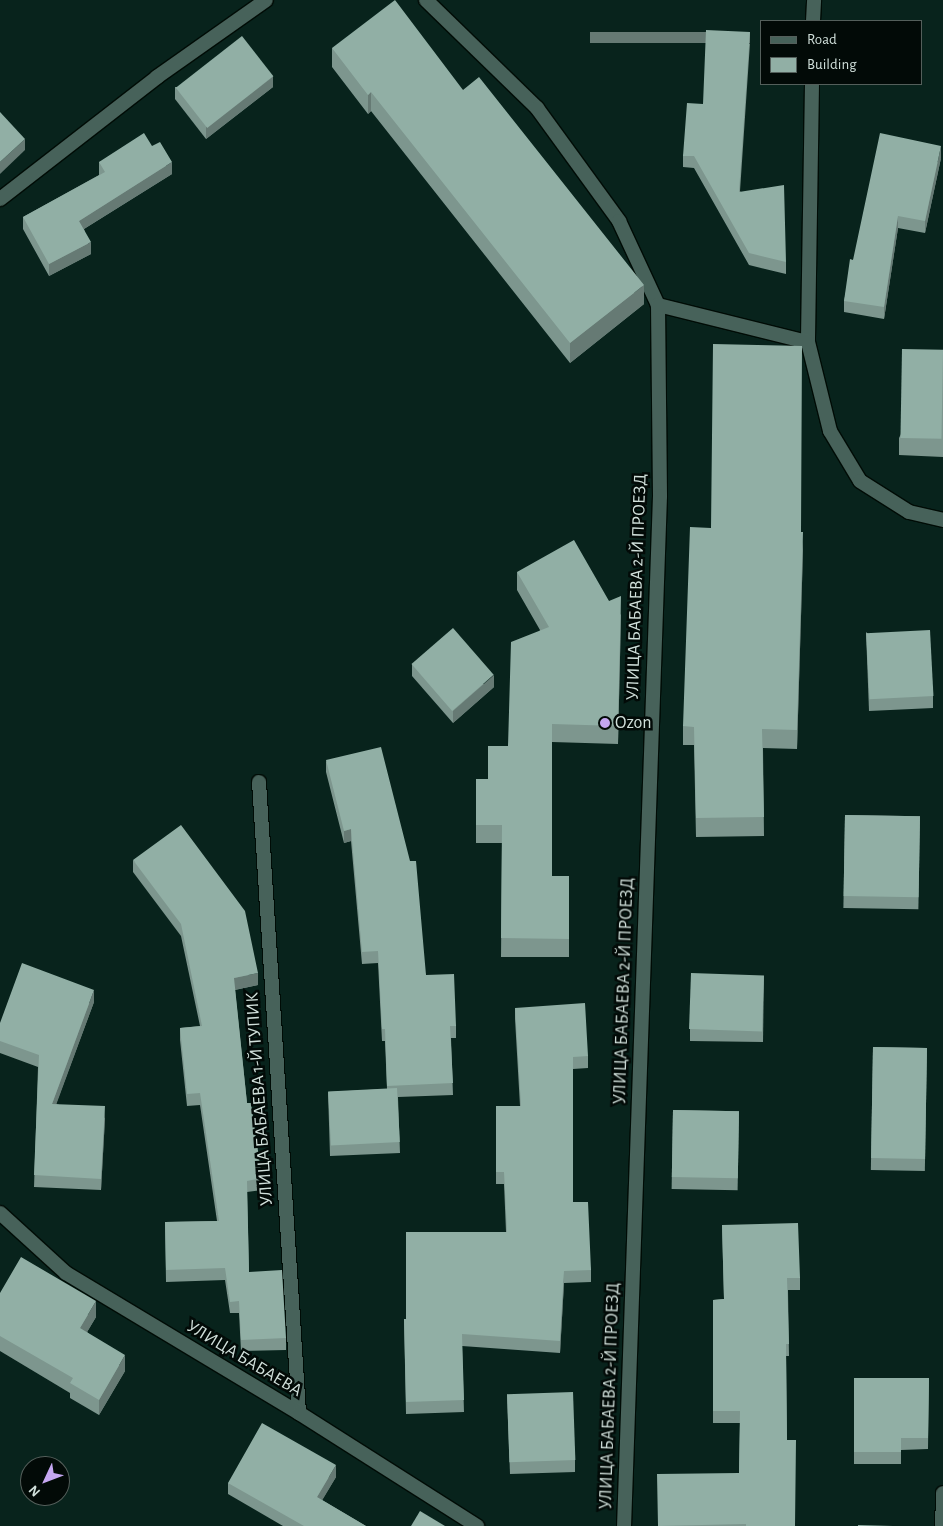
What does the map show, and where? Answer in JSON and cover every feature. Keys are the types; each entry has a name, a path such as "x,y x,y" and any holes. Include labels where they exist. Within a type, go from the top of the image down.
{"street":[{"path":"0,199 157,77 266,0"},
{"name":"УЛИЦА БАБАЕВА 2-Й ПРОЕЗД","path":"426,0 537,108 620,221 658,305 659,506 624,1526"},
{"path":"814,0 814,20"},
{"path":"812,85 808,342 830,430 860,481 909,512 943,520"},
{"path":"658,305 808,342"},
{"name":"УЛИЦА БАБАЕВА 1-Й ТУПИК","path":"259,782 299,1414"},
{"name":"УЛИЦА БАБАЕВА","path":"0,1213 66,1273 299,1414 477,1526"},
{"path":"942,1526 943,1493"}],"building":[{"path":"395,0 463,90 479,77 644,285 570,343 371,92 368,95 332,48"},
{"path":"706,30 750,32 739,192 784,185 786,262 749,253 694,156 683,156 687,103 703,104"},
{"path":"242,36 273,76 207,128 176,88"},
{"path":"0,112 25,139 0,162"},
{"path":"144,133 152,146 160,142 172,162 79,221 91,242 49,264 23,217 105,172 99,162"},
{"path":"880,133 941,146 925,221 898,216 884,307 844,301 850,259 853,260"},
{"path":"713,344 802,346 801,532 803,532 797,730 762,729 764,817 696,818 694,727 683,726 690,527 711,528"},
{"path":"902,349 943,350 941,439 900,438"},
{"path":"574,540 609,601 621,596 618,726 552,724 552,876 569,876 569,939 501,938 502,825 476,825 476,779 488,779 488,746 508,746 511,642 549,627 517,572"},
{"path":"453,628 494,675 452,711 411,664"},
{"path":"930,630 933,696 870,699 866,633"},
{"path":"381,747 410,861 416,861 426,975 454,974 456,1026 450,1026 453,1083 387,1086 385,1029 382,1029 378,951 362,952 351,829 344,831 326,760"},
{"path":"845,815 920,816 919,897 844,896"},
{"path":"181,825 245,911 258,973 234,978 247,1103 251,1103 262,1178 247,1181 249,1272 282,1270 286,1338 241,1340 239,1301 230,1302 225,1268 166,1270 165,1222 219,1221 200,1093 187,1094 180,1028 202,1026 181,924 133,860"},
{"path":"22,963 94,990 52,1104 105,1106 101,1179 34,1175 39,1055 0,1041 0,1023"},
{"path":"691,973 764,976 762,1032 689,1029"},
{"path":"585,1003 588,1056 573,1057 573,1202 588,1202 591,1270 564,1271 560,1341 462,1334 464,1400 406,1402 404,1319 406,1319 406,1232 507,1232 504,1172 496,1172 496,1106 521,1106 515,1008"},
{"path":"873,1047 927,1048 925,1159 871,1158"},
{"path":"397,1088 400,1142 331,1146 328,1092"},
{"path":"673,1110 739,1111 738,1178 672,1177"},
{"path":"798,1223 800,1278 787,1278 789,1344 786,1344 787,1440 796,1440 795,1526 746,1526 746,1524 658,1526 657,1474 739,1473 740,1411 713,1411 713,1300 724,1299 722,1225"},
{"path":"21,1257 96,1301 80,1328 125,1355 99,1400 70,1383 73,1378 0,1336 0,1293"},
{"path":"854,1378 929,1378 928,1438 901,1438 901,1452 854,1452"},
{"path":"573,1392 575,1460 509,1462 507,1394"},
{"path":"262,1423 336,1465 317,1497 366,1526 304,1526 228,1483"},
{"path":"420,1511 445,1526 411,1526"},
{"path":"858,1525 893,1526 858,1526"}],"place":[{"name":"Ozon","path":"605,723"}]}
